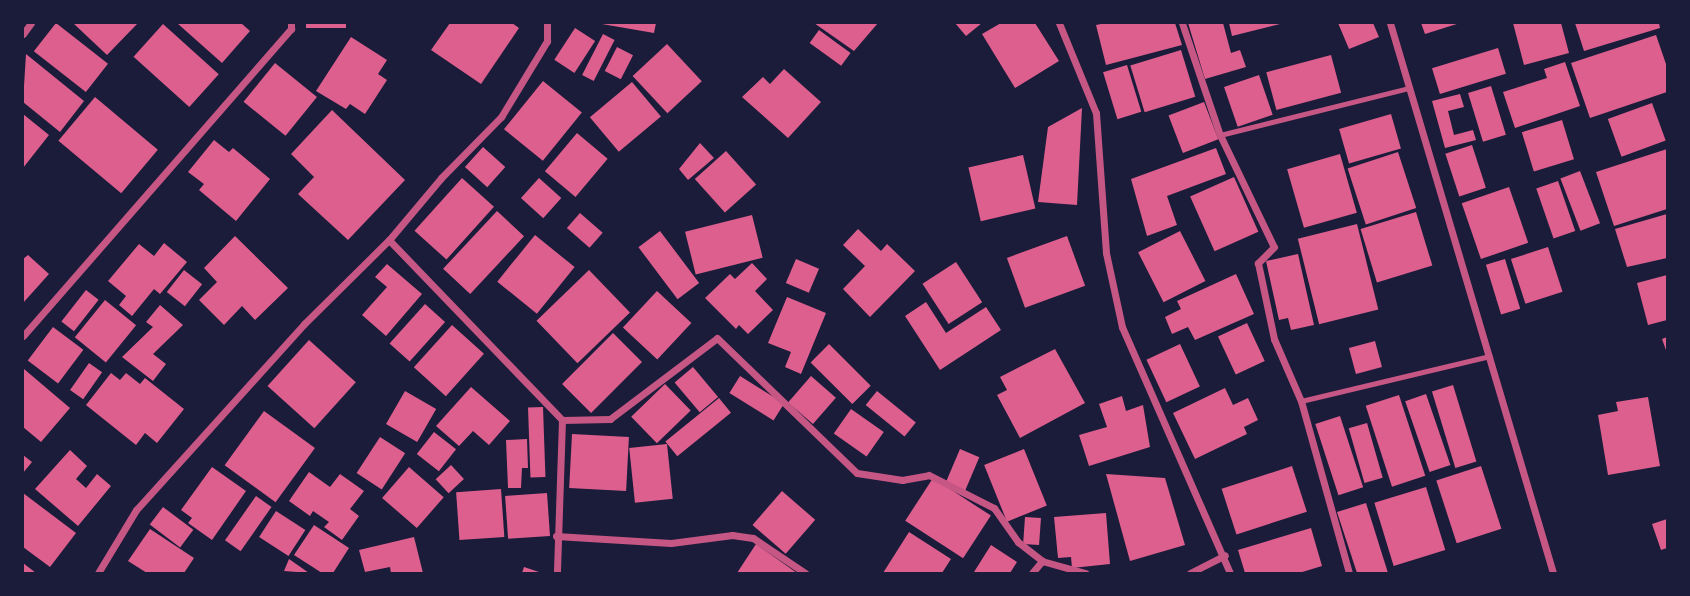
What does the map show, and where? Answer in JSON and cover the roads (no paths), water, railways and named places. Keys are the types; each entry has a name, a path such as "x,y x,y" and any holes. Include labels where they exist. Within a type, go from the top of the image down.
{"street":[{"path":"23,34 31,23"},
{"path":"23,337 291,29 290,23"},
{"path":"98,573 136,510 304,324 389,240 441,178 501,117 547,41 547,23"},
{"path":"1059,23 1096,113 1106,253 1122,327 1225,555 1230,573"},
{"path":"1182,23 1220,135 1274,247 1258,263 1275,340 1301,401 1349,573"},
{"path":"1390,23 1553,573"},
{"path":"389,240 562,421 556,536 558,573"},
{"path":"562,421 610,419 717,338 857,473 902,480 929,475 994,508 1018,542 1042,561 1085,573"},
{"path":"556,536 671,543 732,535 752,538 805,573"},
{"path":"1190,573 1225,555"},
{"path":"1032,573 1042,561"}],"lane":[{"path":"1220,135 1408,88"},
{"path":"1301,401 1490,356"}]}
